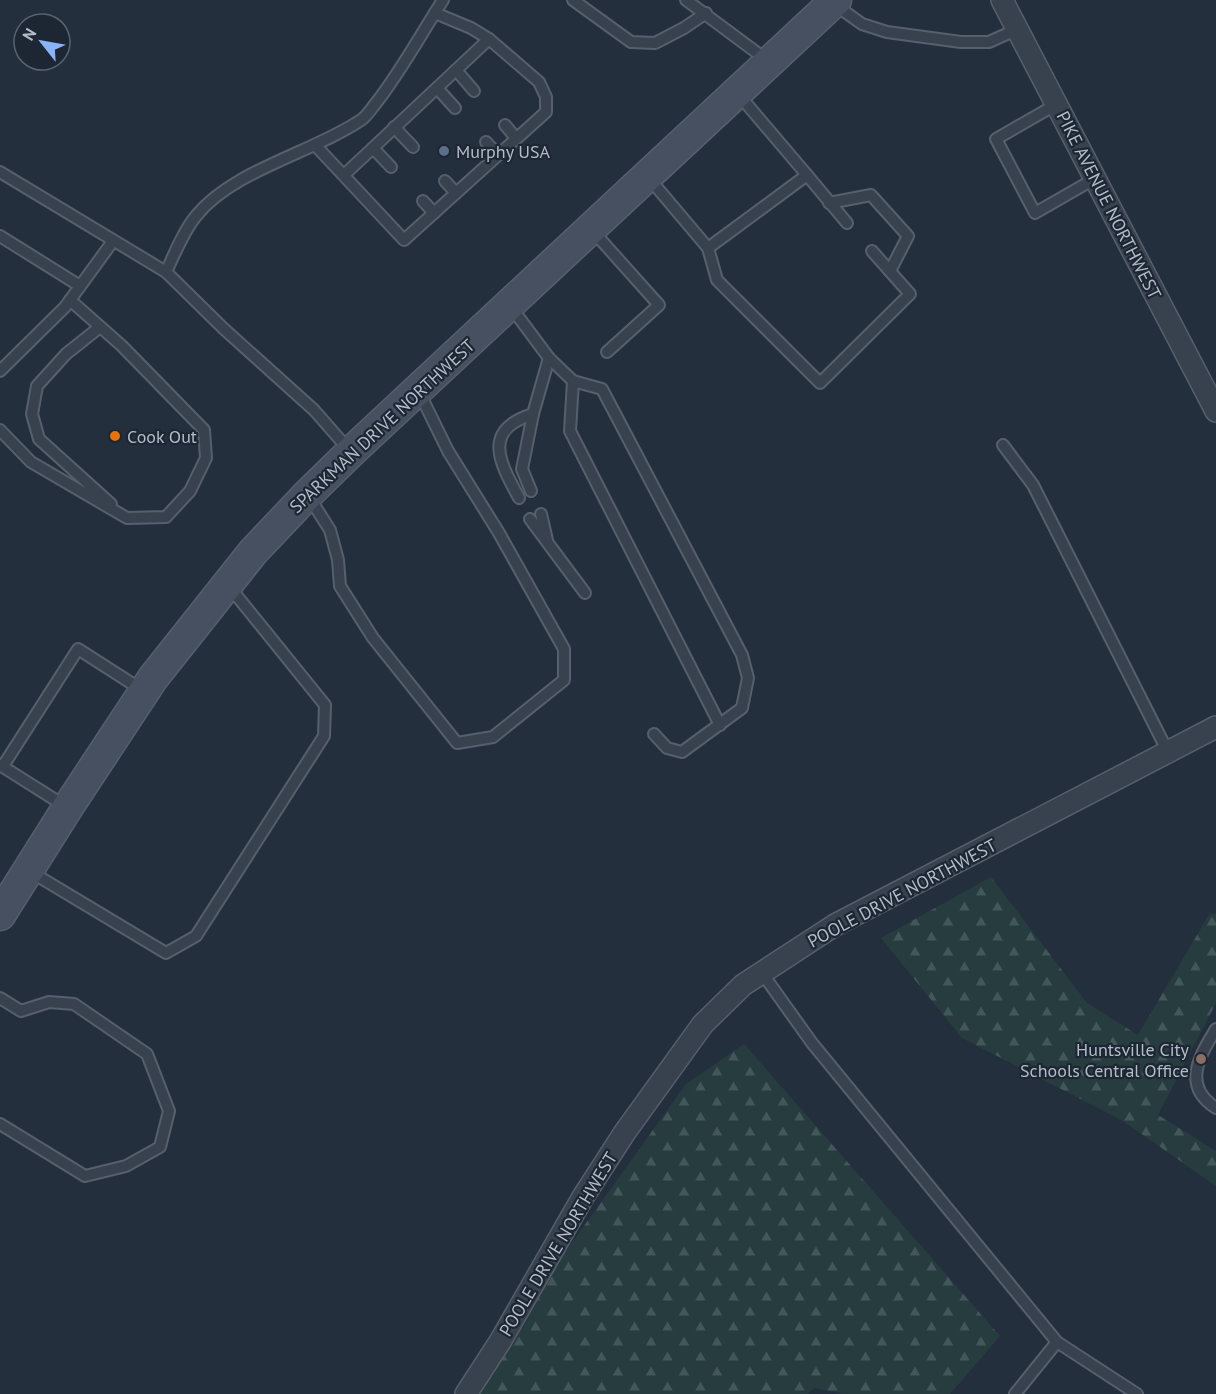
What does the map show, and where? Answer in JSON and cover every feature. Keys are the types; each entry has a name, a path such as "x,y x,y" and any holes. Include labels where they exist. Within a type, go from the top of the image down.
{"main road":[{"name":"SPARKMAN DRIVE NORTHWEST","path":"0,915 144,692 253,552 351,452 770,63 831,1"}],"street":[{"name":"PIKE AVENUE NORTHWEST","path":"1002,0 1216,411"},
{"name":"POOLE DRIVE NORTHWEST","path":"466,1394 501,1340 583,1197 661,1080 703,1024 743,985 835,925 1216,727"}],"lane":[{"path":"166,272 196,216 224,191 363,119 383,94 443,0"},
{"path":"573,0 631,42 655,43 706,13"},
{"path":"686,0 770,63"},
{"path":"831,1 862,24 887,32 961,42 989,42 1018,29"},
{"path":"315,145 404,240 546,112 546,97 539,82 489,39 471,28 435,13"},
{"path":"344,175 489,39"},
{"path":"456,70 474,91"},
{"path":"436,88 455,108"},
{"path":"737,93 847,223"},
{"path":"1057,104 996,139 1035,213 1096,178"},
{"path":"505,125 516,138"},
{"path":"394,127 413,147"},
{"path":"486,142 498,155"},
{"path":"373,148 392,167"},
{"path":"0,172 166,272 224,329 314,410 351,452"},
{"path":"708,248 807,175"},
{"path":"648,176 708,248 717,280 820,383 910,294 872,251"},
{"path":"445,181 456,193"},
{"path":"829,203 871,195 908,236 890,271"},
{"path":"423,201 434,213"},
{"path":"591,229 659,305 608,352"},
{"path":"0,236 80,286"},
{"path":"0,371 70,300 113,241"},
{"path":"0,430 31,462 127,518 165,517 190,491 206,458 204,430 122,346 70,300"},
{"path":"510,305 549,358 573,381 602,389 742,655 748,678 742,708 682,752 667,748 654,734"},
{"path":"100,327 66,354 37,386 32,414 39,439 127,518"},
{"path":"531,491 522,469 533,414 549,358"},
{"path":"573,381 570,431 720,725"},
{"path":"307,495 330,530 338,560 340,586 373,638 457,743 493,737 564,681 564,649 500,533 448,451 418,391"},
{"path":"519,498 502,468 498,449 504,433 517,419 533,414"},
{"path":"1003,445 1033,485 1168,752"},
{"path":"541,514 548,544"},
{"path":"530,519 585,593"},
{"path":"28,871 166,953 196,936 324,736 325,705 227,584"},
{"path":"68,807 2,765 78,649 144,692"},
{"path":"762,972 812,1043 1057,1342 1137,1394"},
{"path":"0,998 21,1011 49,1002 74,1004 147,1054 169,1111 160,1147 126,1166 85,1176 0,1124"},
{"path":"1216,1029 1196,1066 1196,1084 1209,1103 1216,1108"},
{"path":"1015,1394 1057,1342"}],"green space":[{"path":"991,877 1087,1003 1138,1035 1210,913 1216,914 1216,1003 1158,1115 1216,1151 1216,1186 1123,1121 962,1038 881,938"},
{"path":"744,1044 1000,1336 950,1394 845,1394 814,1388 808,1394 478,1394 526,1322 561,1258 686,1084"}],"place":[{"name":"Murphy USA","path":"444,151"},
{"name":"Cook Out","path":"115,436"},
{"name":"Huntsville City Schools Central Office","path":"1201,1059"}]}
